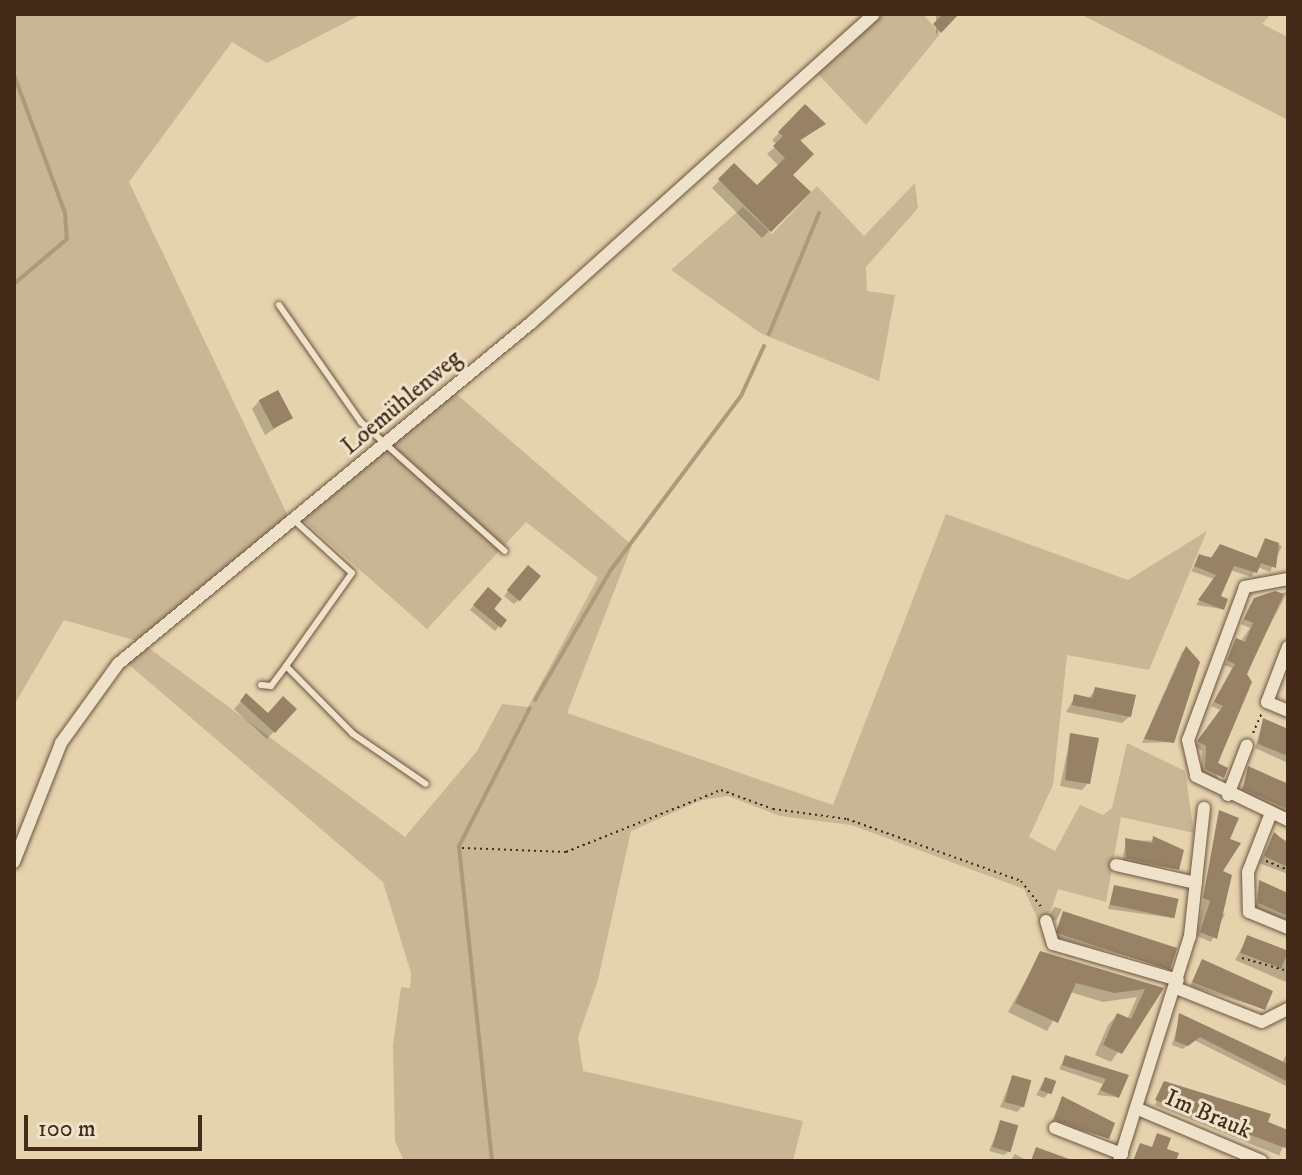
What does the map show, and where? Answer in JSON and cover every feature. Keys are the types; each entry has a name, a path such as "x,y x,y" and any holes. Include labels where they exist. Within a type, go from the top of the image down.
{"street":[{"name":"Loemühlenweg","path":"14,862 39,791 90,697 142,643 384,447 874,14"},
{"path":"1288,579 1245,587 1188,740 1196,776 1228,795 1288,820"},
{"path":"1288,647 1267,702 1288,711"},
{"path":"1228,795 1247,745"},
{"path":"1055,1128 1120,1157 1177,984 1196,883 1204,808"},
{"path":"1271,813 1254,856 1249,912 1288,928"},
{"path":"1116,865 1196,883"},
{"path":"1046,921 1053,944 1177,984 1262,1022 1288,1009"},
{"name":"Im Brauk","path":"1138,1109 1261,1161"}],"lane":[{"path":"279,305 384,447 505,551"},
{"path":"261,685 271,686 352,573 295,521"},
{"path":"286,666 353,734 426,784"}],"path":[{"path":"1247,745 1267,702"},
{"path":"462,848 566,852 721,790 773,809 847,819 1021,881 1036,894 1046,921"},
{"path":"1254,856 1288,870"},
{"path":"1242,958 1288,971"}],"shaded area":[{"path":"14,14 362,14 267,63 232,42 129,182 289,518 137,641 64,620 14,705"},
{"path":"880,14 923,14 940,34 866,125 816,72"},
{"path":"1080,14 1271,14 1262,24 1288,37 1288,120"},
{"path":"915,183 918,208 866,267 867,291 895,295 879,381 762,334 671,270 743,207 772,234 817,186 864,236"},
{"path":"454,392 632,545 567,713 833,805 946,514 1128,580 1207,531 1149,670 1067,655 1053,785 1029,837 1055,851 1080,805 1103,815 1112,808 1127,743 1185,771 1194,833 1121,817 1106,902 1058,889 1044,933 1024,889 851,825 780,816 728,796 702,800 631,831 598,980 578,1037 583,1071 803,1121 793,1161 404,1161 395,1141 393,1045 401,987 410,988 411,973 383,882 127,663 146,646 405,837 477,751 502,704 528,707 598,578 526,522 427,629 302,519"}],"building":[{"path":"943,14 959,14 941,33 933,24"},
{"path":"805,104 826,124 800,140 814,154 793,175 811,192 771,232 718,179 734,163 757,185 785,158 773,146 783,136 778,132"},
{"path":"278,390 293,418 274,429 259,400"},
{"path":"1265,538 1279,543 1276,568 1261,563 1257,573 1234,566 1221,596 1228,599 1224,610 1198,600 1216,575 1194,566 1199,554 1211,558 1220,544 1257,558"},
{"path":"528,565 541,576 520,601 507,590"},
{"path":"488,587 502,599 494,609 507,620 501,628 473,605"},
{"path":"1275,591 1284,594 1247,674 1252,682 1218,763 1228,768 1224,778 1205,769 1206,746 1197,741 1223,706 1214,702 1235,664 1227,660 1236,638 1245,642 1253,623 1244,619 1254,598"},
{"path":"1186,646 1200,662 1174,743 1144,739"},
{"path":"1095,687 1136,695 1131,717 1072,705 1074,694 1092,698"},
{"path":"246,693 268,713 283,696 297,709 275,733 240,701"},
{"path":"1263,718 1288,729 1288,756 1258,744"},
{"path":"1070,733 1099,738 1090,784 1065,780"},
{"path":"1248,766 1288,784 1288,809 1243,789"},
{"path":"1219,810 1239,818 1230,839 1241,843 1223,871 1232,875 1217,939 1200,932 1210,901 1203,898"},
{"path":"1274,832 1288,844 1288,867 1264,856"},
{"path":"1153,836 1184,850 1179,870 1126,858 1125,838 1152,843"},
{"path":"1259,880 1288,893 1288,916 1258,903"},
{"path":"1114,885 1179,899 1174,918 1110,905"},
{"path":"1063,911 1177,948 1170,970 1056,933"},
{"path":"1247,935 1288,951 1281,969 1240,953"},
{"path":"1040,951 1164,988 1122,1054 1103,1045 1117,1013 1131,1019 1145,989 1114,993 1076,983 1058,1023 1015,1003"},
{"path":"1202,959 1273,991 1265,1010 1192,982"},
{"path":"1179,1013 1288,1064 1288,1082 1200,1037 1188,1046 1175,1041"},
{"path":"1065,1055 1129,1075 1119,1098 1100,1090 1106,1079 1062,1065"},
{"path":"1012,1075 1031,1080 1024,1107 1005,1102"},
{"path":"1045,1077 1056,1081 1051,1094 1040,1090"},
{"path":"1164,1081 1271,1114 1268,1122 1288,1130 1288,1149 1155,1100"},
{"path":"1062,1096 1115,1123 1109,1139 1054,1119"},
{"path":"1000,1120 1018,1125 1011,1152 992,1147"},
{"path":"1157,1133 1171,1138 1167,1149 1179,1153 1176,1161 1133,1161 1140,1143 1152,1147"},
{"path":"1036,1147 1072,1160 1072,1161 1031,1161"}],"waterway":[{"path":"14,75 65,213 67,239 14,284"},
{"path":"769,334 819,213"},
{"path":"535,700 610,571 741,396 764,346"},
{"path":"492,1161 459,846 530,708"}]}
